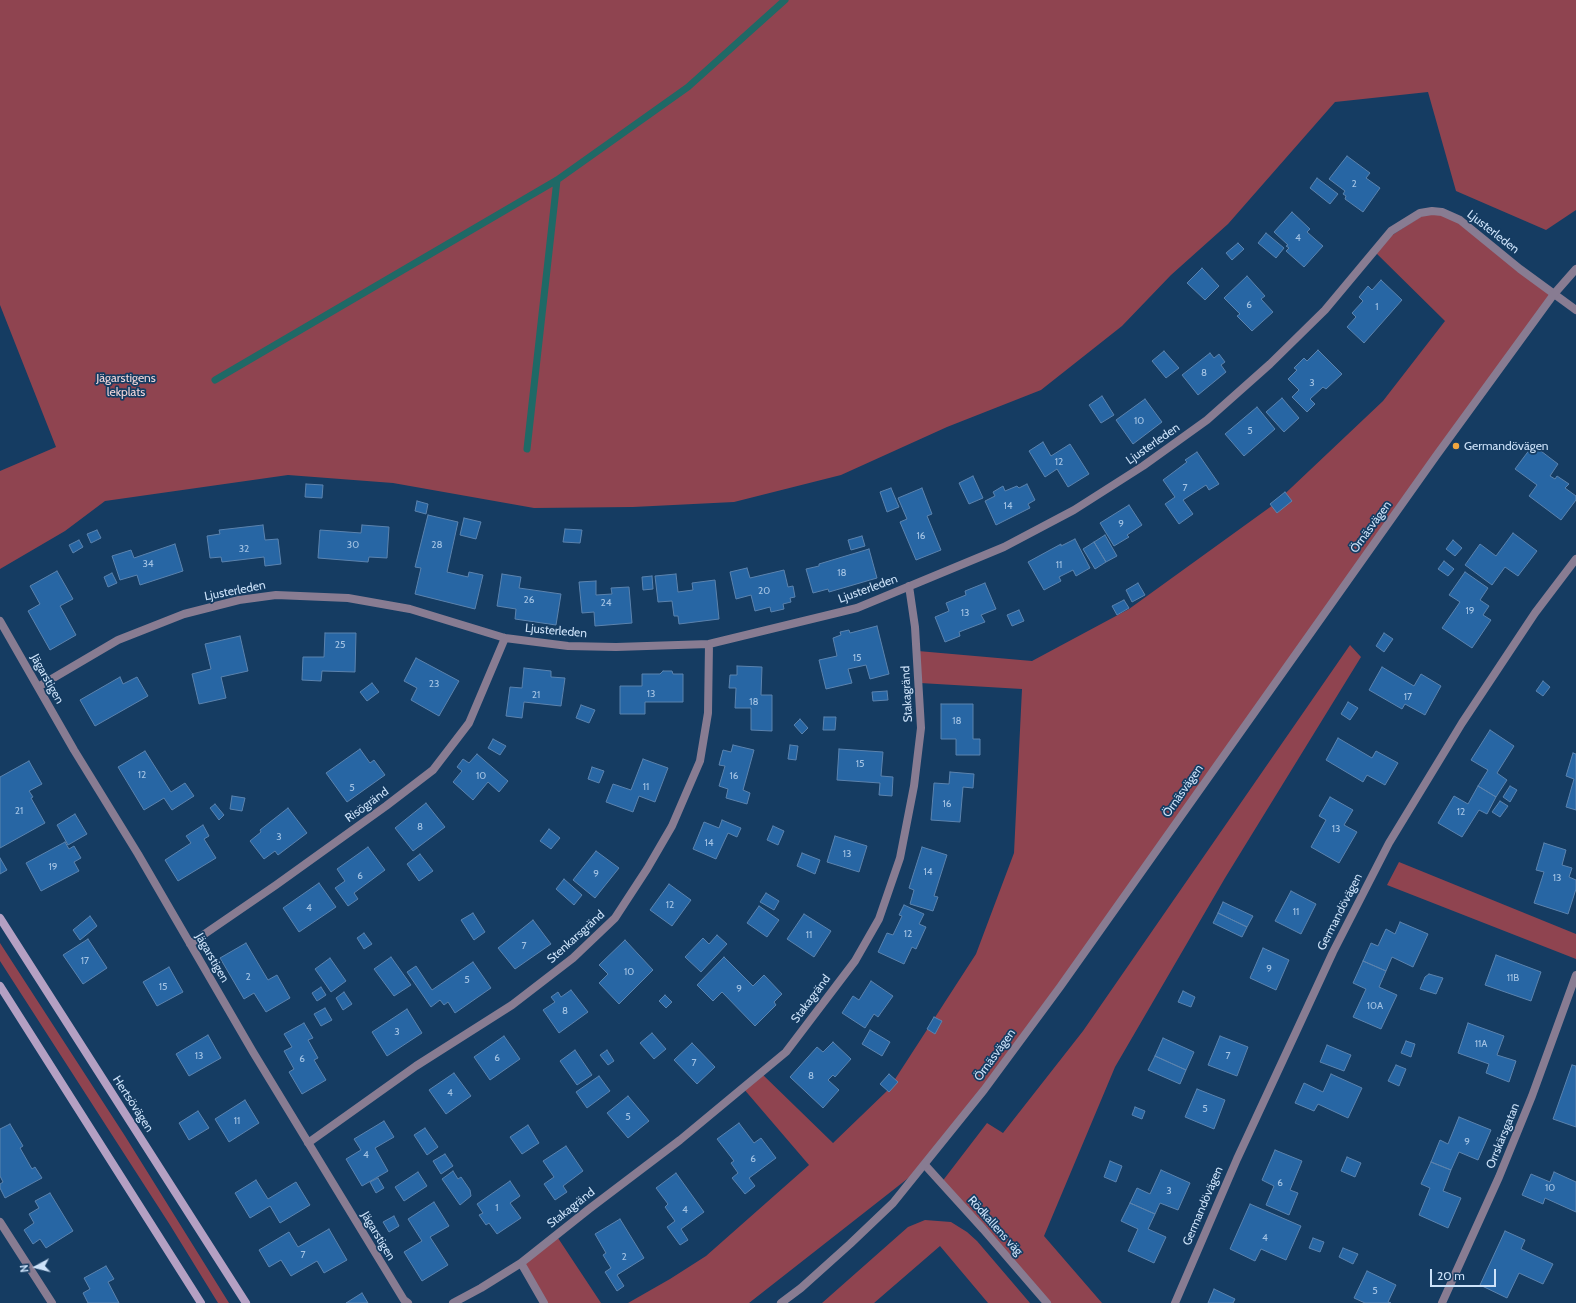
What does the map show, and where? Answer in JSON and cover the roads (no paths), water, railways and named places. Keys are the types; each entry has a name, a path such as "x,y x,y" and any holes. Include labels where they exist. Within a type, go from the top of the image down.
{"main road":[{"name":"Hertsövägen","path":"0,918 246,1303"},
{"path":"0,986 68,1091 201,1303"}],"street":[{"name":"Ljusterleden","path":"38,687 118,640 184,614 238,600 276,595 348,598 410,609 505,638 568,646 616,647 709,644 856,608 1004,547 1074,510 1143,466 1207,420 1270,364 1325,310 1391,231 1420,213 1432,211 1442,212 1460,220 1520,269 1554,294"},
{"name":"Örnäsvägen","path":"781,1303 801,1288 893,1204 984,1090 1055,993 1280,674 1554,294 1576,269"},
{"path":"1554,294 1576,310"},
{"name":"Germandövägen","path":"1175,1303 1237,1159 1330,958 1389,843 1466,717 1535,613 1576,559"},
{"name":"Stakagränd","path":"520,1263 680,1140 786,1052 858,955 879,919 900,858 914,786 921,728 915,627 909,586"},
{"name":"Jägarstigen","path":"0,621 308,1143 404,1300 408,1303"},
{"name":"Risögränd","path":"190,944 276,885 386,806 433,770 469,723 505,638"},
{"name":"Stenkarsgränd","path":"308,1143 416,1066 512,1005 573,958 615,918 647,869 672,826 700,761 708,713 709,644"},
{"name":"Orrskärsgatan","path":"1442,1303 1499,1178 1532,1096 1576,975"},
{"name":"Rödkallens väg","path":"925,1165 1047,1303"},
{"path":"0,1222 52,1303"},
{"path":"453,1303 481,1288 520,1263 544,1303"}],"waterway":[{"path":"215,380 557,180 688,87 785,0"},
{"path":"527,449 557,180"}],"place":[{"name":"Germandövägen","path":"1456,446"}],"park label":[{"name":"Jägarstigens lekplats","path":"126,385"}]}
